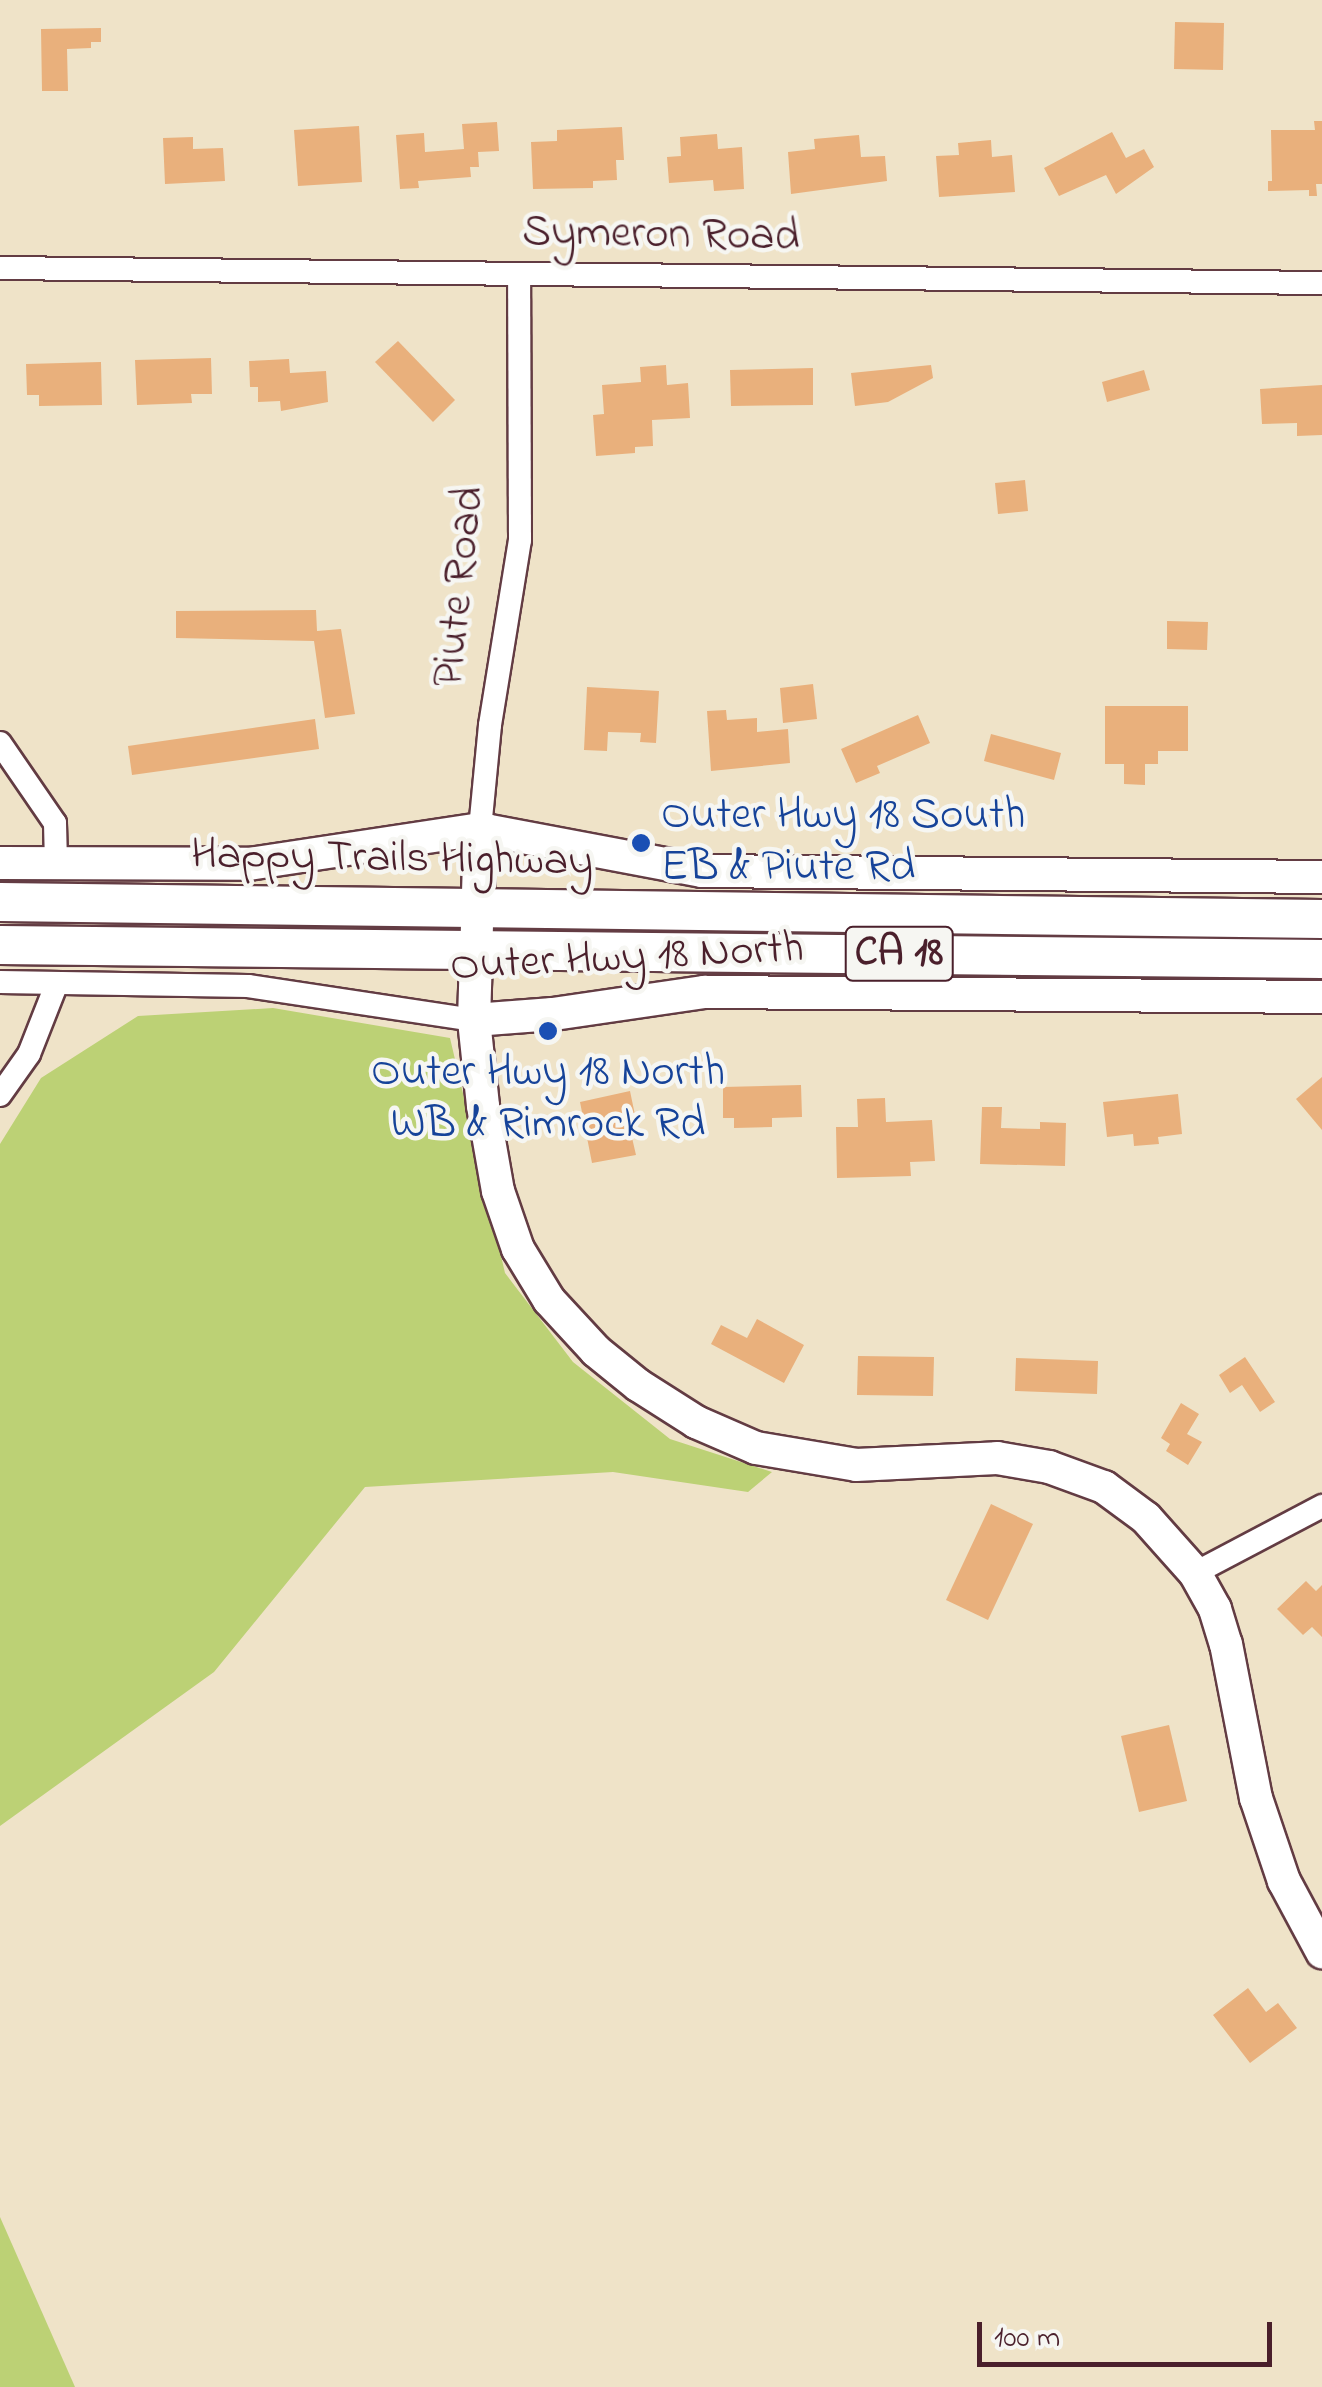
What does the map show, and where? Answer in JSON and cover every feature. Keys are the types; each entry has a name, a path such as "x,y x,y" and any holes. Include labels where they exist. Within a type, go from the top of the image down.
{"main road":[{"name":"Happy Trails Highway","path":"0,902 1322,919"},
{"name":"Happy Trails Highway","path":"0,944 1322,959"}],"street":[{"name":"Symeron Road","path":"0,268 1322,283"},
{"name":"Piute Road","path":"519,275 520,540 490,726 480,828 474,1020 498,1191 518,1249 550,1300 596,1351 696,1422 756,1448 856,1465 997,1458 1049,1467 1104,1487 1159,1530 1196,1574 1226,1644 1256,1798 1284,1881 1322,1952"},
{"path":"0,742 56,824 56,864"},
{"path":"0,863 249,864 480,828 702,871 1322,877"},
{"name":"Outer Hwy 18 North","path":"0,982 248,986 474,1020 554,1014 704,992 1322,997"},
{"path":"0,1095 29,1054 57,983"},
{"path":"1196,1574 1322,1506"}],"green space":[{"path":"273,1008 450,1038 505,1273 573,1362 670,1439 772,1472 748,1492 613,1472 365,1487 214,1672 0,1826 0,1144 41,1078 138,1016"},
{"path":"0,2217 75,2387 0,2387"}],"building":[{"path":"1175,22 1224,23 1223,70 1174,69"},
{"path":"101,28 101,42 91,42 91,48 67,49 68,91 42,91 41,29"},
{"path":"1314,121 1322,121 1322,184 1316,184 1317,196 1309,196 1309,190 1268,191 1268,181 1272,181 1271,130 1315,130"},
{"path":"497,122 499,151 478,152 479,167 470,167 471,177 418,181 419,188 400,189 396,135 424,133 425,152 464,149 462,124"},
{"path":"359,126 362,182 298,186 294,130"},
{"path":"622,127 624,160 616,160 617,180 593,181 593,188 533,189 531,142 557,141 557,130"},
{"path":"1112,132 1126,158 1144,149 1154,167 1116,194 1106,175 1059,196 1044,168"},
{"path":"717,134 718,149 742,147 744,189 714,191 713,180 669,183 667,157 681,156 680,137"},
{"path":"859,135 861,157 885,156 887,181 791,194 788,152 815,149 814,139"},
{"path":"193,137 193,149 223,148 225,181 165,184 163,138"},
{"path":"991,140 992,157 1012,155 1015,192 939,197 936,156 959,155 958,143"},
{"path":"398,341 455,400 433,422 375,362"},
{"path":"211,358 212,394 191,394 192,403 137,405 135,360"},
{"path":"289,359 290,373 326,371 328,402 281,411 280,401 258,402 258,387 250,387 249,361"},
{"path":"101,362 102,405 39,406 39,395 27,395 26,364"},
{"path":"666,365 667,385 688,383 690,418 652,420 653,446 635,447 635,453 596,456 593,415 604,414 602,385 641,382 640,367"},
{"path":"931,365 933,378 888,402 855,406 851,373"},
{"path":"813,368 813,405 731,406 730,370"},
{"path":"1144,370 1150,390 1107,402 1102,382"},
{"path":"1322,385 1322,435 1297,436 1297,423 1262,424 1260,389"},
{"path":"1025,480 1028,511 998,514 995,483"},
{"path":"316,610 317,631 341,629 355,714 325,718 314,641 176,638 176,611"},
{"path":"1167,621 1208,622 1207,650 1167,649"},
{"path":"813,684 817,719 783,723 780,688"},
{"path":"587,687 659,691 656,743 640,742 641,733 608,732 607,751 584,750"},
{"path":"1105,706 1188,706 1188,751 1158,751 1158,764 1145,764 1145,785 1124,784 1124,764 1105,764"},
{"path":"726,710 727,720 757,718 757,732 788,729 790,763 711,771 707,711"},
{"path":"918,715 930,743 877,766 880,773 856,783 841,749"},
{"path":"315,719 319,749 132,775 128,746"},
{"path":"991,734 1061,753 1054,780 984,761"},
{"path":"1322,1077 1322,1130 1296,1099"},
{"path":"801,1085 802,1117 772,1118 772,1127 734,1128 734,1118 723,1118 723,1087"},
{"path":"630,1091 635,1115 627,1116 636,1155 592,1163 580,1102"},
{"path":"1178,1094 1182,1134 1158,1137 1159,1144 1134,1146 1133,1134 1107,1137 1103,1102"},
{"path":"885,1098 886,1122 932,1120 935,1161 910,1162 911,1176 837,1178 836,1127 858,1127 857,1099"},
{"path":"982,1107 1002,1107 1001,1128 1040,1129 1040,1122 1066,1123 1065,1166 980,1164"},
{"path":"757,1319 804,1345 784,1383 711,1344 721,1325 747,1338"},
{"path":"858,1356 934,1357 933,1396 857,1395"},
{"path":"1245,1357 1275,1402 1260,1412 1242,1385 1230,1393 1219,1375"},
{"path":"1016,1358 1098,1361 1097,1394 1015,1391"},
{"path":"1181,1403 1199,1414 1187,1434 1202,1442 1188,1465 1166,1451 1170,1444 1161,1438"},
{"path":"991,1504 1033,1524 988,1620 946,1600"},
{"path":"1306,1581 1316,1591 1322,1585 1322,1637 1312,1627 1303,1635 1277,1609"},
{"path":"1169,1725 1187,1801 1139,1812 1121,1736"},
{"path":"1248,1988 1266,2012 1278,2003 1297,2028 1250,2063 1213,2015"}],"place":[{"name":"Outer Hwy 18 South EB & Piute Rd","path":"641,843"},
{"name":"Outer Hwy 18 North WB & Rimrock Rd","path":"548,1031"}]}
